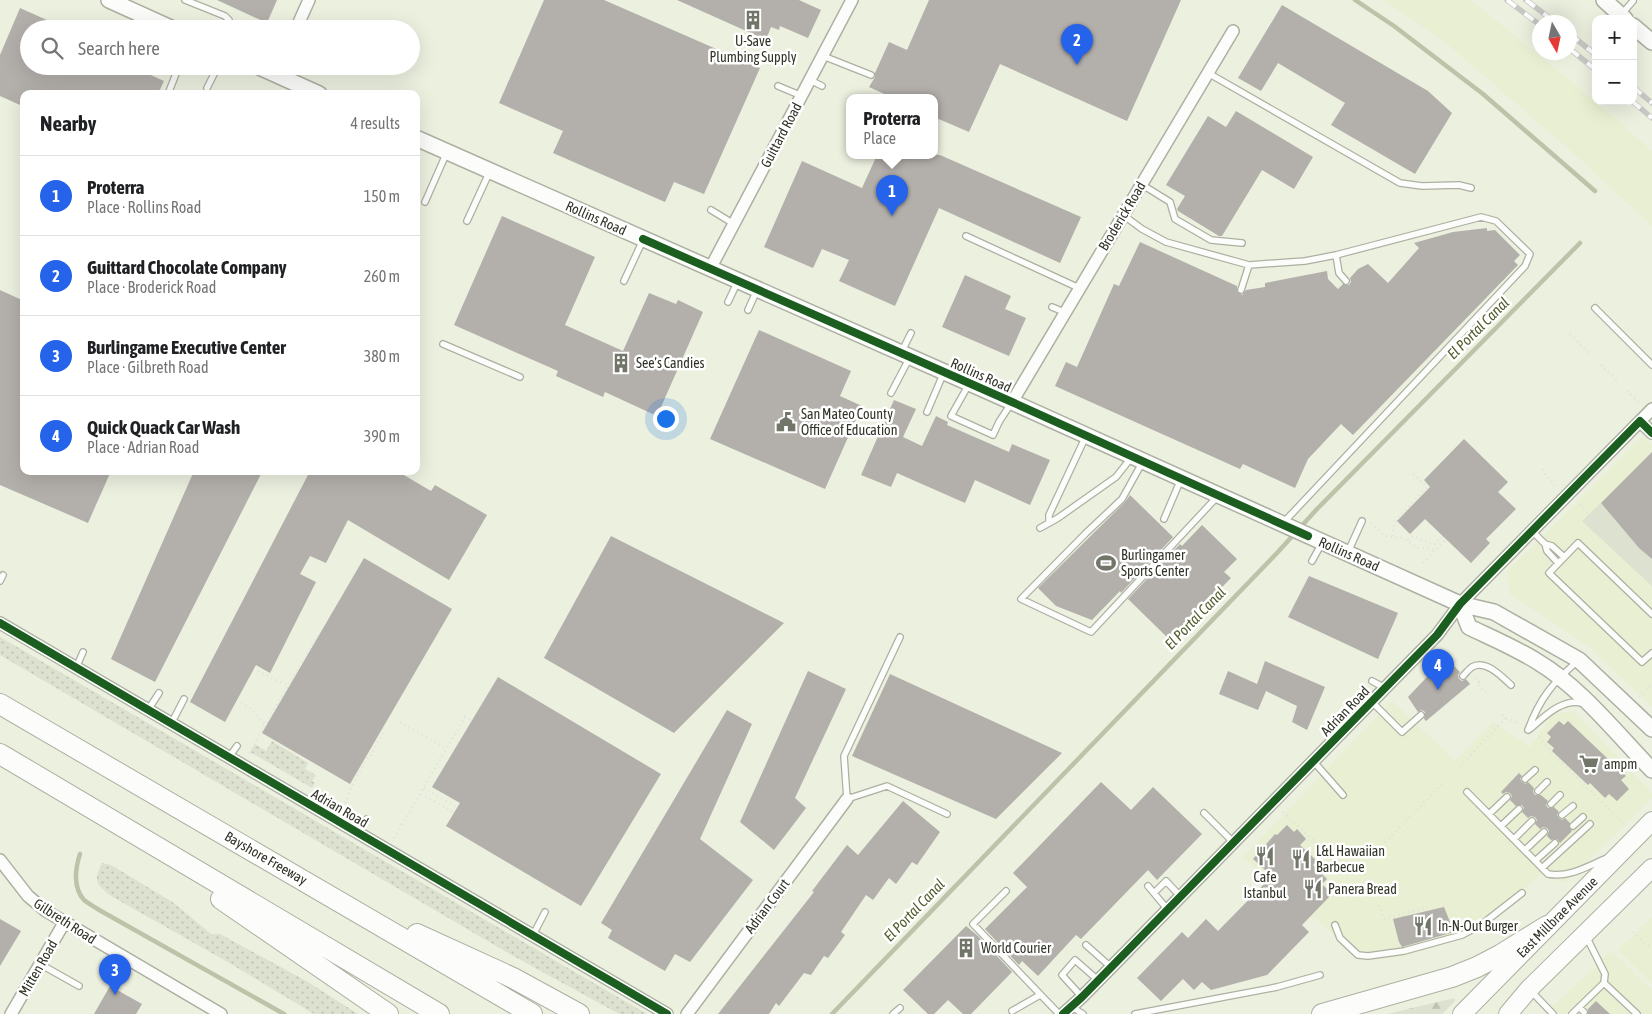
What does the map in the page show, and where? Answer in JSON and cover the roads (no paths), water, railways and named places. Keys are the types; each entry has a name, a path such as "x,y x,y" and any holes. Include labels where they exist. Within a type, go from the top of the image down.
{"highway":[{"name":"Bayshore Freeway","path":"0,704 532,1014"},
{"path":"0,754 439,1014"},
{"path":"74,798 388,1014"},
{"path":"311,884 513,978 579,1014"},
{"path":"1322,1014 1460,973 1500,955 1547,926"}],"main road":[{"path":"109,0 153,20"},
{"path":"1604,0 1621,15"},
{"path":"1637,29 1652,42"},
{"path":"287,75 312,90"},
{"name":"Rollins Road","path":"420,140 970,383 1460,604 1494,612 1579,660 1652,729"},
{"path":"1460,604 1469,627 1538,662 1559,677 1590,705 1652,770"},
{"name":"East Millbrae Avenue","path":"1462,1014 1652,821"},
{"path":"1508,1014 1529,989 1652,868"}],"street":[{"path":"300,20 309,0"},
{"name":"Guittard Road","path":"710,269 852,0"},
{"name":"Broderick Road","path":"1012,402 1233,31"},
{"name":"Adrian Road","path":"1067,1011 1112,968 1437,635 1460,604 1640,421 1647,407"},
{"path":"1640,421 1652,433"},
{"name":"Adrian Road","path":"0,623 667,1014"},
{"name":"Adrian Court","path":"687,1014 847,799"},
{"name":"Gilbreth Road","path":"0,860 28,896 64,923 221,1014"},
{"name":"Mitten Road","path":"11,1014 64,923"}],"lane":[{"path":"185,0 225,16 229,20"},
{"path":"1624,15 1633,1"},
{"path":"823,56 871,75"},
{"path":"1208,73 1400,183 1422,186 1459,185 1471,188"},
{"path":"170,90 175,75"},
{"path":"207,88 214,75"},
{"path":"810,80 822,86"},
{"path":"778,86 802,96"},
{"path":"425,202 447,152"},
{"path":"467,221 490,170"},
{"path":"1141,184 1170,202 1175,219 1211,240 1242,243"},
{"path":"711,210 734,224"},
{"path":"1123,215 1142,229 1166,242 1249,265 1305,261 1336,255 1481,217 1496,221 1530,254 1525,266 1285,525"},
{"path":"966,236 1079,288"},
{"path":"624,281 643,239"},
{"path":"1336,255 1339,273 1346,281"},
{"path":"1241,290 1249,265"},
{"path":"728,302 738,281"},
{"path":"748,310 757,290"},
{"path":"1052,307 1064,312"},
{"path":"1595,308 1652,365"},
{"path":"891,393 905,355 910,332"},
{"path":"444,344 520,377"},
{"path":"927,412 944,372"},
{"path":"970,383 952,416 993,435 998,422 1012,402"},
{"path":"1049,523 1049,515 1086,435"},
{"path":"1137,459 1122,499 1086,532 1021,600 1091,632 1219,495"},
{"path":"1040,528 1116,477 1137,459"},
{"path":"1164,519 1182,479"},
{"path":"1347,554 1363,519"},
{"path":"1532,531 1545,544 1547,551 1558,563"},
{"path":"1312,561 1322,542"},
{"path":"1652,614 1578,543 1549,573 1642,662 1652,653"},
{"path":"1545,544 1552,546 1564,558"},
{"path":"0,581 3,574"},
{"path":"900,637 844,756 847,799 886,786 947,814"},
{"path":"76,668 83,652"},
{"path":"1579,660 1559,677 1536,708 1528,730 1562,704 1576,702 1590,705"},
{"path":"1463,676 1472,667 1479,666 1497,672 1511,685"},
{"path":"1372,681 1385,688"},
{"path":"148,710 159,693"},
{"path":"172,724 184,699"},
{"path":"1371,701 1402,732 1421,715"},
{"path":"229,757 237,746"},
{"path":"1314,762 1343,795"},
{"path":"1525,779 1535,770"},
{"path":"1538,791 1547,782"},
{"path":"1467,792 1548,874 1559,876 1569,874 1621,853"},
{"path":"1550,804 1560,795"},
{"path":"1489,814 1507,797"},
{"path":"1562,816 1573,806"},
{"path":"1501,826 1519,809"},
{"path":"1204,813 1234,843"},
{"path":"1573,826 1583,817"},
{"path":"358,833 366,819"},
{"path":"1514,839 1532,821"},
{"path":"1542,868 1590,824"},
{"path":"1525,850 1544,832"},
{"path":"1535,861 1554,843"},
{"path":"1154,893 1166,881 1181,897"},
{"path":"1148,886 1168,910"},
{"path":"1006,891 973,924 1060,1014"},
{"path":"1335,925 1340,938 1358,955 1368,956 1404,951 1462,935 1481,925 1522,893"},
{"path":"533,935 546,912"},
{"path":"1572,1014 1604,983 1605,974 1585,934"},
{"path":"1086,945 1112,968"},
{"path":"1082,998 1062,975 1075,960 1099,981"},
{"path":"40,964 79,986"},
{"path":"1135,1014 1277,987 1320,975"},
{"path":"1604,983 1636,1014"},
{"path":"1529,989 1552,1014"},
{"path":"1012,1011 1040,995"},
{"path":"1579,1007 1584,1012"},
{"path":"893,1014 900,1008"},
{"path":"1067,1011 1083,1014"}],"waterway":[{"path":"1355,0 1394,26 1483,94 1595,191"},
{"name":"El Portal Canal","path":"832,1014 1277,553 1317,509 1580,243"},
{"path":"80,854 76,878 78,890 84,900 284,1014"}],"railway":[{"path":"1507,0 1532,19"},
{"path":"1526,0 1546,15"},
{"path":"1577,40 1592,52"},
{"path":"1577,55 1592,67"},
{"path":"1637,90 1652,103"},
{"path":"1637,105 1652,118"}],"place":[{"name":"U-Save Plumbing Supply","path":"753,20"},
{"name":"Guittard Chocolate Company","path":"1077,65"},
{"name":"Proterra","path":"892,216"},
{"name":"See’s Candies","path":"621,363"},
{"name":"San Mateo County Office of Education","path":"786,422"},
{"name":"Burlingamer Sports Center","path":"1106,563"},
{"name":"Quick Quack Car Wash","path":"1438,690"},
{"name":"ampm","path":"1589,764"},
{"name":"Cafe Istanbul","path":"1265,856"},
{"name":"L&L Hawaiian Barbecue","path":"1301,859"},
{"name":"Panera Bread","path":"1313,889"},
{"name":"In-N-Out Burger","path":"1423,926"},
{"name":"World Courier","path":"966,948"},
{"name":"Burlingame Executive Center","path":"115,995"}]}
